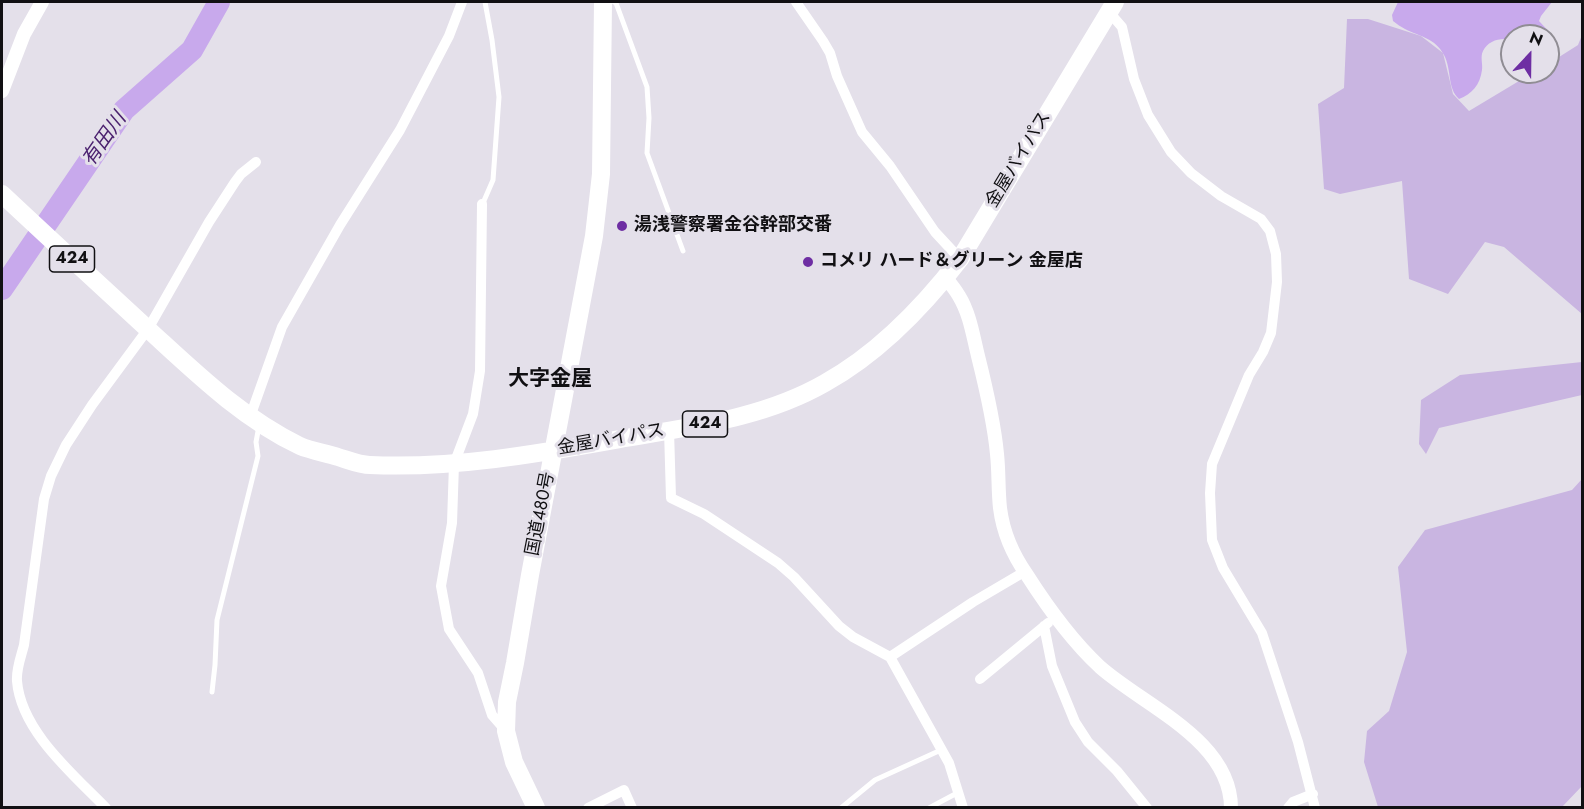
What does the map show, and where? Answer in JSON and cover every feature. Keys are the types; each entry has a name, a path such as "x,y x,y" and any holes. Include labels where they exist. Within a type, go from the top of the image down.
{"highway":[{"name":"国道480号","path":"536,807 514,762 506,731 507,702 594,236 601,174 603,2"},
{"name":"金屋バイパス","path":"2,194 206,382 255,420 303,447 367,465 454,464 553,451 738,417 773,406 824,384 885,341 931,294 960,259 1112,7"}],"street":[{"path":"2,91 24,33 42,2"},
{"path":"255,420 282,327 340,225 400,130 449,36 462,2"},
{"path":"796,2 830,53 837,76 862,132 890,166 935,232 960,259"},
{"path":"1112,7 1122,27 1134,79 1148,115 1171,152 1191,173 1221,196 1261,219 1270,231 1276,254 1277,282 1271,333 1249,375 1212,464 1210,493 1212,540 1223,568 1262,633 1295,731 1315,807"},
{"path":"106,807 34,728 20,696 17,669 24,645 44,499 51,476 66,446 145,326 235,182 256,162"},
{"path":"482,204 480,371 473,414 454,464 452,523 441,586 449,629 478,673 492,715 506,731"},
{"path":"945,277 960,296 969,320 992,419 997,454 1000,509 1008,541 1024,572 1072,638 1101,667 1182,727 1203,746 1220,766 1226,779 1230,791 1231,807"},
{"path":"669,430 670,498 704,514 778,563 839,626 853,637 890,657 949,763 963,807"},
{"path":"890,657 973,602 1024,572"},
{"path":"980,679 1055,616"},
{"path":"1044,626 1052,666 1075,722 1088,742 1117,771 1147,807"},
{"path":"588,807 624,790 632,807"},
{"path":"1288,807 1293,802 1313,794"}],"lane":[{"path":"482,204 493,180 499,97 485,2"},
{"path":"614,2 646,87 649,118 647,153 683,251"},
{"path":"212,692 217,620 258,456 255,420"},
{"path":"841,807 875,780 941,750"},
{"path":"929,807 959,792"}],"shaded area":[{"path":"1398,2 1552,2 1541,16 1539,21 1542,24 1500,24 1500,39 1485,47 1482,53 1482,70 1477,84 1471,92 1459,99 1453,90 1446,61 1440,49 1432,41 1393,21 1392,15"},
{"path":"1347,19 1368,19 1421,36 1443,53 1453,94 1469,111 1514,84 1560,84 1560,56 1578,45 1582,35 1582,314 1504,247 1485,242 1448,294 1409,279 1402,181 1340,194 1324,189 1318,104 1344,88"},
{"path":"1582,362 1582,395 1439,428 1426,454 1419,444 1421,400 1460,375"},
{"path":"1582,479 1582,786 1562,807 1378,807 1364,762 1367,731 1389,711 1407,652 1398,567 1425,530 1572,490"}],"waterway":[{"name":"有田川","path":"2,289 124,110 192,50 219,2"}],"place":[{"name":"湯浅警察署金谷幹部交番","path":"622,226"},
{"name":"コメリ ハード＆グリーン 金屋店","path":"808,262"}],"district":[{"name":"大字金屋","path":"550,380"}]}
